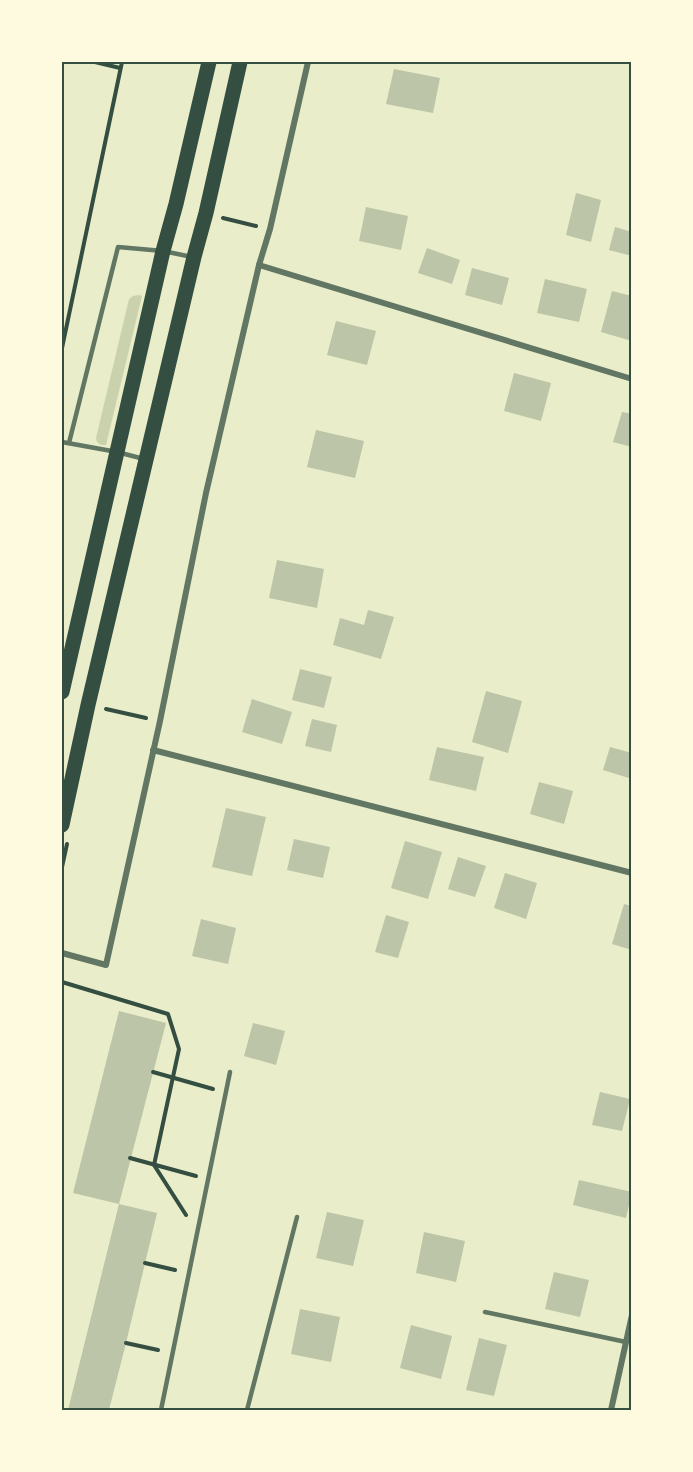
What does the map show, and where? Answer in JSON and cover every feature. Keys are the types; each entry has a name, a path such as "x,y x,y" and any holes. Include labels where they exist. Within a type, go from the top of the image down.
{"main road":[{"path":"62,692 208,62"},
{"path":"62,825 64,804 240,62"}],"street":[{"path":"62,953 106,965 206,493 308,62"},
{"path":"259,265 632,379"},
{"path":"153,750 632,873"},
{"path":"611,1410 632,1315"}],"lane":[{"path":"69,443 118,247 163,251 194,257"},
{"path":"62,442 147,460"},
{"path":"161,1410 230,1072"},
{"path":"247,1410 297,1217"},
{"path":"485,1312 626,1342"}],"path":[{"path":"95,62 120,68"},
{"path":"62,348 122,62"},
{"path":"214,215 241,223"},
{"path":"97,707 136,716"},
{"path":"62,982 168,1014 179,1049 154,1165 186,1215 184,1226"},
{"path":"153,1072 225,1093"},
{"path":"130,1158 208,1179"},
{"path":"145,1263 175,1270"},
{"path":"156,1360 161,1339"},
{"path":"126,1343 158,1350"}],"green space":[{"path":"142,296 106,445 101,445 96,438 129,299"}],"building":[{"path":"394,69 440,78 433,113 386,104"},
{"path":"576,193 601,200 591,242 566,235"},
{"path":"366,207 408,216 401,250 359,241"},
{"path":"615,227 632,232 632,256 609,250"},
{"path":"427,248 460,260 452,284 418,273"},
{"path":"472,268 509,278 502,305 465,295"},
{"path":"545,279 587,289 579,322 537,313"},
{"path":"612,291 632,296 632,341 601,332"},
{"path":"336,321 376,331 367,365 327,355"},
{"path":"514,373 551,383 541,421 504,411"},
{"path":"622,412 632,414 632,447 613,442"},
{"path":"316,430 364,441 355,478 307,467"},
{"path":"277,560 324,569 317,608 269,598"},
{"path":"368,610 394,617 381,659 333,645 340,618 364,625"},
{"path":"300,669 332,677 324,708 292,700"},
{"path":"486,691 522,701 508,753 472,742"},
{"path":"252,699 292,712 282,744 242,732"},
{"path":"312,719 337,725 331,752 305,746"},
{"path":"437,747 484,757 476,791 429,780"},
{"path":"610,747 632,753 632,779 603,770"},
{"path":"539,782 573,791 564,824 530,814"},
{"path":"226,808 266,817 252,876 212,867"},
{"path":"294,839 330,847 323,878 287,870"},
{"path":"405,841 442,852 428,899 391,888"},
{"path":"458,857 486,866 475,897 448,889"},
{"path":"505,873 537,883 526,919 494,908"},
{"path":"624,904 632,906 632,950 612,944"},
{"path":"386,915 409,922 398,958 375,952"},
{"path":"201,919 236,928 228,964 192,956"},
{"path":"119,1011 166,1023 119,1204 73,1193"},
{"path":"253,1023 285,1031 276,1065 244,1056"},
{"path":"600,1092 630,1099 622,1131 592,1125"},
{"path":"579,1180 632,1192 626,1218 573,1205"},
{"path":"119,1204 157,1213 126,1343 109,1410 68,1410"},
{"path":"327,1212 364,1220 353,1266 316,1258"},
{"path":"424,1232 465,1241 456,1282 416,1273"},
{"path":"554,1272 589,1280 580,1317 545,1309"},
{"path":"300,1309 340,1317 331,1362 291,1354"},
{"path":"411,1325 452,1336 441,1379 400,1368"},
{"path":"479,1338 507,1345 494,1396 466,1390"}]}
